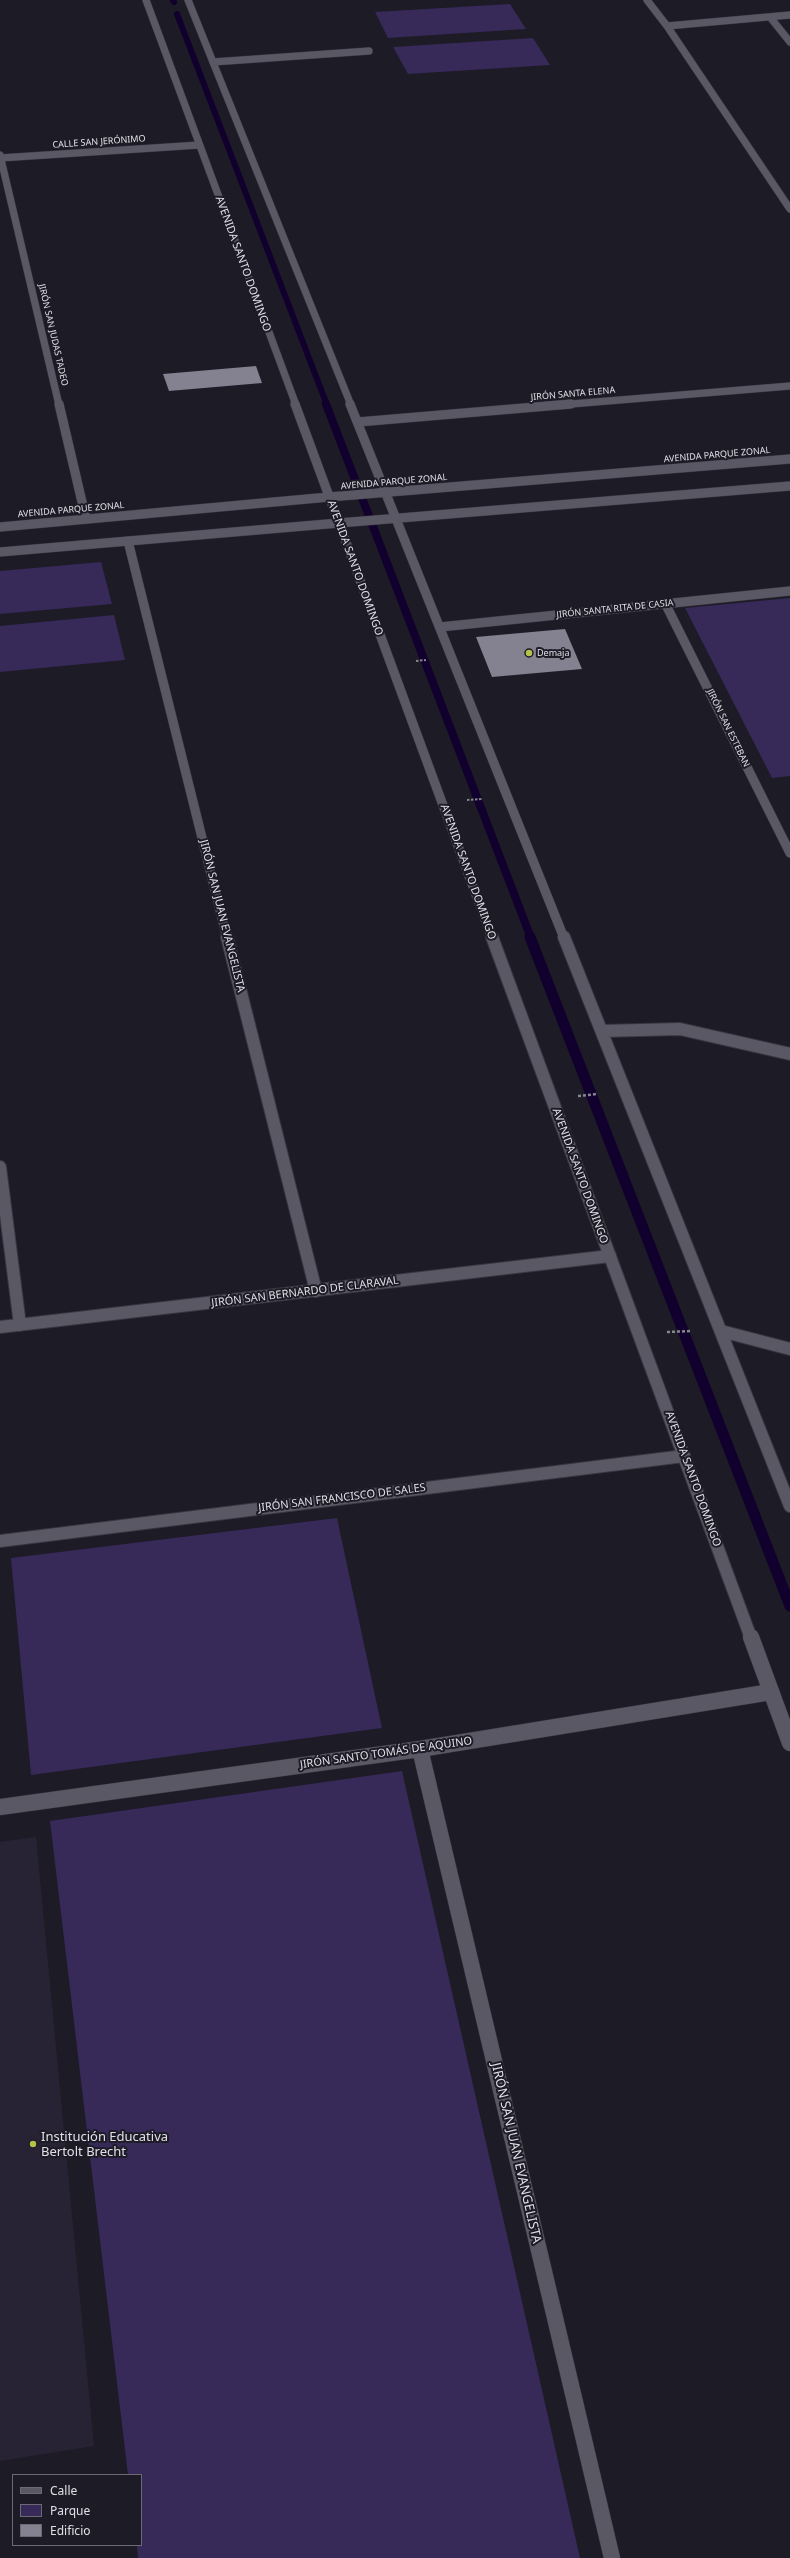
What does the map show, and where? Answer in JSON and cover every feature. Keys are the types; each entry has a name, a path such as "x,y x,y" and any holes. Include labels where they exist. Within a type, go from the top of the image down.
{"street":[{"name":"AVENIDA SANTO DOMINGO","path":"146,0 790,1743"},
{"path":"188,0 602,1031 790,1506"},
{"path":"647,0 667,26 790,209"},
{"path":"667,26 790,15"},
{"path":"770,17 790,42"},
{"path":"213,62 369,51"},
{"name":"CALLE SAN JERÓNIMO","path":"0,157 199,145"},
{"name":"JIRÓN SAN JUDAS TADEO","path":"0,157 86,519"},
{"name":"JIRÓN SANTA ELENA","path":"358,422 790,386"},
{"name":"AVENIDA PARQUE ZONAL","path":"0,527 386,492 790,460"},
{"path":"0,552 790,486"},
{"name":"JIRÓN SAN JUAN EVANGELISTA","path":"128,541 316,1291"},
{"name":"JIRÓN SANTA RITA DE CASIA","path":"440,627 665,603 790,592"},
{"name":"JIRÓN SAN ESTEBAN","path":"665,603 790,853"},
{"path":"602,1031 680,1029 790,1054"},
{"path":"0,1167 20,1325"},
{"name":"JIRÓN SAN BERNARDO DE CLARAVAL","path":"0,1327 610,1256"},
{"path":"720,1331 790,1349"},
{"name":"JIRÓN SAN FRANCISCO DE SALES","path":"0,1541 684,1456"},
{"name":"JIRÓN SANTO TOMÁS DE AQUINO","path":"0,1807 420,1749 712,1700 771,1692"},
{"name":"JIRÓN SAN JUAN EVANGELISTA","path":"420,1749 612,2558"}],"path":[{"path":"391,665 452,656"},
{"path":"442,803 508,796"},
{"path":"552,1100 625,1090"},
{"path":"638,1333 720,1331"}],"shaded area":[{"name":"Institución Educativa Bertolt Brecht","path":"36,1837 94,2446 0,2461 0,1842"}],"green space":[{"path":"510,4 526,29 388,38 375,12"},
{"path":"533,38 550,65 408,74 393,47"},
{"path":"101,562 112,604 0,614 0,571"},
{"path":"790,598 790,776 772,778 685,608"},
{"path":"114,615 125,660 0,672 0,626"},
{"path":"337,1518 382,1728 31,1775 11,1558"},
{"path":"402,1771 580,2558 138,2558 137,2546 142,2546 142,2474 128,2474 50,1821"}],"building":[{"path":"256,366 262,383 169,391 163,374"},
{"name":"Demaja","path":"565,629 582,669 492,677 476,637"}],"waterway":[{"path":"177,14 327,405"},
{"path":"326,404 531,938"},
{"path":"530,937 790,1606"}],"place":[{"name":"Demaja","path":"529,653"},
{"name":"Institución Educativa Bertolt Brecht","path":"33,2144"}]}
